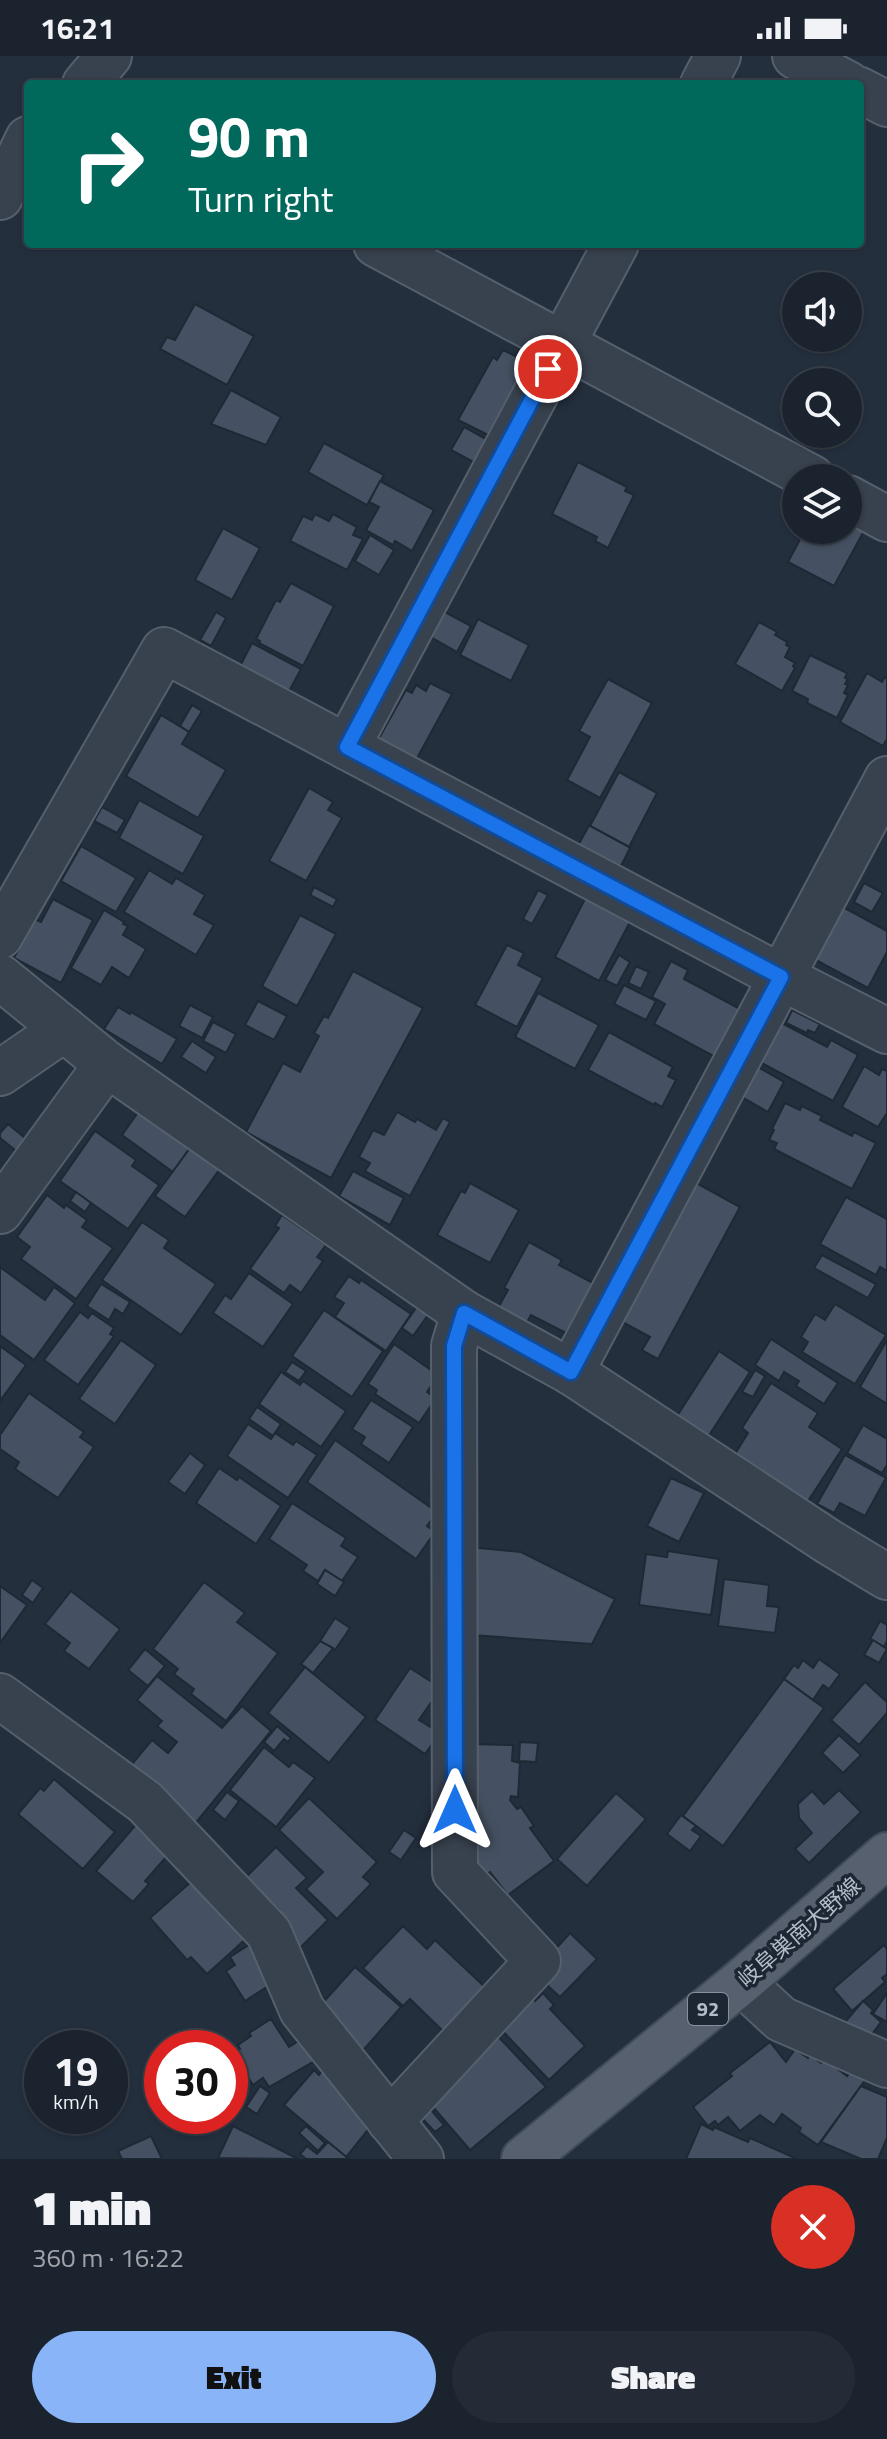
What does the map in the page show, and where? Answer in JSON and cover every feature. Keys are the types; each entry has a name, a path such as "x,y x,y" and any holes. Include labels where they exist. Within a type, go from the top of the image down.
{"main road":[{"name":"岐阜巣南大野線","path":"524,2159 741,1982 887,1855"}],"street":[{"path":"88,80 109,56"},
{"path":"705,80 718,56"},
{"path":"795,56 840,80"},
{"path":"864,92 887,104"},
{"path":"0,197 24,147"},
{"path":"384,248 786,464"},
{"path":"347,747 614,248"},
{"path":"862,506 887,519"},
{"path":"0,936 164,650 887,1031"},
{"path":"571,1372 887,779"},
{"path":"0,977 107,1064 464,1313 571,1372 816,1534 887,1577"},
{"path":"0,1073 64,1029"},
{"path":"0,1211 107,1064"},
{"path":"390,2121 538,1961 455,1872 454,1346 464,1313"},
{"path":"0,1696 145,1802 269,1933 302,2010 421,2159"},
{"path":"741,1982 781,2019 887,2065"}],"building":[{"path":"195,304 254,336 227,385 160,349 167,337 175,340"},
{"path":"503,350 525,361 488,435 458,420 493,357 497,360"},
{"path":"231,390 281,417 266,445 211,424"},
{"path":"464,427 489,441 477,464 451,450"},
{"path":"324,443 384,475 367,505 308,472"},
{"path":"578,462 627,487 625,491 634,495 608,548 595,541 597,537 552,514"},
{"path":"380,481 434,510 412,551 395,541 393,545 366,530 379,507 369,502"},
{"path":"315,514 329,521 333,514 357,527 353,535 363,539 347,570 290,541 303,516 312,520"},
{"path":"223,528 260,548 232,600 195,580"},
{"path":"370,535 394,550 379,575 355,561"},
{"path":"798,544 857,544 834,586 788,562"},
{"path":"291,583 334,606 303,666 256,639 276,600 280,602"},
{"path":"443,611 471,626 457,652 429,636"},
{"path":"216,612 226,618 211,646 200,640"},
{"path":"478,619 529,645 511,681 460,655"},
{"path":"759,622 777,632 775,635 790,647 785,657 795,663 795,668 782,691 735,664"},
{"path":"252,643 301,669 287,695 239,668"},
{"path":"810,655 847,673 845,684 848,685 844,693 848,695 837,718 807,703 808,699 792,691"},
{"path":"867,673 882,682 887,678 887,739 883,746 840,722"},
{"path":"608,679 652,703 600,798 567,780 590,737 579,731"},
{"path":"430,683 452,694 416,760 378,740 406,690 412,693 416,685 426,691"},
{"path":"192,705 202,711 189,732 180,726"},
{"path":"161,715 189,732 182,744 226,770 198,818 126,776"},
{"path":"619,772 657,793 629,847 590,826"},
{"path":"309,788 333,802 328,810 342,818 306,881 269,861"},
{"path":"139,800 204,836 183,874 119,838"},
{"path":"102,807 125,820 117,833 94,821"},
{"path":"590,824 631,846 619,870 577,847"},
{"path":"81,846 136,878 116,912 61,881"},
{"path":"149,870 172,884 176,878 205,895 194,914 214,925 196,955 124,912"},
{"path":"864,883 883,893 872,912 854,902"},
{"path":"314,887 337,899 333,907 310,895"},
{"path":"538,890 548,895 532,924 523,919"},
{"path":"587,895 632,918 599,981 555,957"},
{"path":"53,899 93,920 61,983 14,958 34,919 41,922"},
{"path":"841,906 887,931 887,952 868,988 812,958"},
{"path":"104,910 128,926 123,935 146,949 129,978 112,967 101,985 71,968"},
{"path":"300,915 336,934 297,1006 262,986"},
{"path":"507,945 524,953 518,965 543,978 517,1027 475,1005"},
{"path":"619,955 630,962 617,986 605,980"},
{"path":"671,961 688,970 684,979 742,1010 717,1058 654,1024 665,1004 652,997"},
{"path":"636,966 649,972 641,989 628,983"},
{"path":"353,971 423,1008 331,1178 246,1132 283,1063 300,1072 319,1036 314,1033 324,1016 328,1018"},
{"path":"624,985 656,1001 646,1020 614,1004"},
{"path":"538,993 599,1025 575,1069 515,1037"},
{"path":"258,1001 287,1016 274,1040 245,1025"},
{"path":"190,1005 213,1017 202,1038 179,1026"},
{"path":"118,1007 177,1039 162,1064 104,1029"},
{"path":"792,1010 820,1024 815,1033 808,1030 807,1033 786,1023"},
{"path":"776,1020 827,1047 831,1040 858,1055 833,1101 754,1059"},
{"path":"213,1022 236,1034 226,1053 203,1041"},
{"path":"609,1032 673,1067 668,1076 676,1080 662,1107 588,1070"},
{"path":"192,1041 216,1057 206,1073 181,1057"},
{"path":"756,1066 784,1082 768,1112 740,1096"},
{"path":"864,1066 879,1075 882,1069 887,1071 887,1113 878,1127 842,1107"},
{"path":"785,1103 800,1110 802,1106 822,1116 820,1120 852,1136 854,1132 876,1143 852,1189 774,1149 777,1143 769,1140"},
{"path":"139,1111 190,1148 173,1172 122,1135"},
{"path":"397,1112 436,1130 443,1118 450,1122 410,1196 365,1171 370,1163 359,1157 373,1130 384,1135"},
{"path":"8,1124 30,1142 20,1154 0,1138 0,1133"},
{"path":"95,1131 136,1160 132,1166 159,1185 128,1229 60,1181"},
{"path":"190,1148 219,1170 185,1217 155,1196"},
{"path":"353,1171 404,1198 390,1225 339,1196"},
{"path":"689,1179 740,1207 658,1359 642,1350 650,1337 615,1318"},
{"path":"470,1183 519,1210 490,1263 437,1235 461,1191 465,1193"},
{"path":"76,1192 91,1203 85,1212 70,1201"},
{"path":"47,1195 87,1220 82,1227 113,1248 76,1299 21,1259 30,1247 17,1237"},
{"path":"846,1197 887,1219 887,1271 880,1267 876,1275 820,1244"},
{"path":"282,1215 326,1245 317,1257 323,1261 301,1293 290,1285 284,1293 250,1269 279,1228 275,1226"},
{"path":"142,1222 169,1240 164,1248 216,1284 181,1335 102,1280"},
{"path":"529,1242 562,1260 559,1265 593,1283 566,1333 531,1315 526,1324 498,1308 508,1290 504,1288"},
{"path":"822,1255 876,1284 868,1298 814,1268"},
{"path":"0,1267 45,1300 54,1287 75,1303 34,1360 0,1335"},
{"path":"249,1273 293,1304 263,1347 213,1313 225,1295 231,1299"},
{"path":"349,1276 359,1283 361,1280 411,1314 386,1351 335,1317 344,1303 334,1297"},
{"path":"101,1284 130,1302 123,1314 115,1309 109,1320 87,1306"},
{"path":"835,1304 886,1335 855,1384 802,1352 808,1342 801,1337 815,1314 825,1320"},
{"path":"416,1308 428,1315 413,1336 402,1328"},
{"path":"324,1310 383,1351 352,1397 292,1356"},
{"path":"80,1312 88,1318 92,1313 114,1328 110,1334 114,1336 78,1385 44,1360"},
{"path":"771,1339 838,1383 824,1404 796,1386 799,1381 784,1372 779,1381 755,1365"},
{"path":"121,1340 156,1365 115,1424 79,1399"},
{"path":"887,1340 887,1404 860,1387"},
{"path":"394,1344 438,1375 427,1392 436,1398 419,1423 375,1394 377,1390 368,1384"},
{"path":"0,1346 26,1365 0,1401"},
{"path":"719,1351 750,1372 708,1437 677,1416"},
{"path":"292,1362 306,1371 299,1381 285,1372"},
{"path":"755,1370 765,1376 753,1397 742,1392"},
{"path":"281,1372 300,1385 303,1381 346,1411 321,1447 259,1404"},
{"path":"771,1383 818,1413 809,1427 842,1449 808,1501 735,1454 748,1433 742,1428"},
{"path":"29,1393 84,1432 80,1437 94,1447 58,1498 15,1469 19,1462 0,1449 0,1435"},
{"path":"371,1400 413,1427 389,1463 361,1444 365,1437 352,1429"},
{"path":"257,1407 281,1424 273,1436 249,1419"},
{"path":"248,1424 271,1439 275,1433 293,1445 296,1441 317,1455 288,1498 227,1456"},
{"path":"863,1425 887,1439 887,1465 882,1473 847,1453"},
{"path":"335,1440 437,1512 427,1526 435,1532 416,1559 307,1482"},
{"path":"190,1453 205,1465 185,1494 168,1482"},
{"path":"845,1455 886,1478 865,1516 840,1503 834,1513 817,1504"},
{"path":"219,1468 237,1480 239,1477 281,1506 256,1544 196,1503"},
{"path":"671,1478 704,1493 679,1542 647,1526"},
{"path":"292,1503 346,1538 341,1546 358,1557 342,1581 325,1570 318,1581 303,1571 307,1565 269,1539"},
{"path":"459,1546 521,1552 615,1599 592,1644 459,1634"},
{"path":"668,1551 719,1559 711,1615 639,1605 646,1554 667,1557"},
{"path":"325,1570 344,1582 335,1596 317,1584"},
{"path":"724,1579 769,1585 767,1606 779,1607 775,1633 718,1626"},
{"path":"32,1580 43,1588 33,1603 22,1595"},
{"path":"204,1582 245,1613 237,1622 278,1653 226,1721 191,1694 194,1689 174,1674 178,1669 153,1649"},
{"path":"0,1586 27,1605 0,1643"},
{"path":"71,1591 120,1629 89,1669 64,1651 70,1643 45,1624"},
{"path":"335,1618 350,1628 335,1650 320,1641"},
{"path":"880,1621 887,1625 884,1647 870,1639"},
{"path":"873,1640 887,1649 879,1663 864,1655"},
{"path":"320,1641 333,1648 313,1673 301,1664"},
{"path":"145,1649 165,1666 148,1686 128,1670"},
{"path":"819,1659 840,1674 829,1689 823,1685 813,1700 784,1679 794,1665 798,1668 803,1660 813,1668"},
{"path":"305,1667 366,1717 329,1763 268,1713"},
{"path":"410,1668 441,1688 419,1720 440,1733 425,1754 375,1720"},
{"path":"157,1676 222,1728 242,1706 271,1731 189,1831 122,1776 152,1740 168,1753 177,1742 157,1726 162,1721 137,1700"},
{"path":"784,1679 824,1708 723,1846 683,1816"},
{"path":"865,1682 887,1702 887,1713 859,1745 831,1720"},
{"path":"277,1726 291,1738 288,1742 284,1739 274,1751 264,1742"},
{"path":"839,1735 861,1755 843,1773 822,1753"},
{"path":"520,1742 538,1743 536,1762 519,1761"},
{"path":"469,1744 513,1745 512,1761 520,1763 518,1797 511,1796 510,1800 517,1809 521,1807 534,1826 530,1828 554,1861 508,1895 490,1872 481,1878 459,1833"},
{"path":"264,1747 289,1767 293,1762 315,1778 276,1827 230,1790"},
{"path":"54,1779 115,1832 83,1869 18,1814 40,1788 44,1791"},
{"path":"839,1790 861,1812 809,1863 795,1849 812,1833 799,1818 798,1804 812,1791 824,1804"},
{"path":"227,1792 239,1801 225,1820 213,1810"},
{"path":"616,1793 646,1819 587,1886 557,1859"},
{"path":"309,1798 377,1862 363,1877 371,1884 337,1919 306,1889 323,1872 279,1830"},
{"path":"681,1815 696,1826 692,1830 701,1836 690,1851 667,1834"},
{"path":"140,1820 174,1848 145,1881 149,1884 133,1902 96,1871"},
{"path":"404,1830 416,1838 401,1860 389,1852"},
{"path":"276,1847 307,1878 296,1888 328,1920 291,1957 274,1915 279,1910 246,1877"},
{"path":"200,1874 249,1936 207,1974 191,1957 187,1960 150,1918"},
{"path":"403,1926 427,1949 435,1940 489,1991 447,2035 410,1999 403,2006 363,1968"},
{"path":"570,1933 597,1959 560,1997 534,1973"},
{"path":"252,1943 276,1981 245,2001 226,1971 235,1965 230,1957"},
{"path":"884,1945 887,1949 887,1974 882,1978 885,1982 852,2011 833,1989"},
{"path":"355,1967 401,2007 359,2055 319,2007"},
{"path":"528,1993 535,2001 543,1993 554,2005 550,2009 585,2046 549,2080 496,2024"},
{"path":"887,1993 887,2022 873,2014"},
{"path":"863,2001 881,2022 867,2041 845,2022"},
{"path":"271,2019 289,2047 305,2037 318,2059 269,2087 263,2078 253,2085 248,2077 249,2033"},
{"path":"489,2027 546,2087 470,2150 427,2100"},
{"path":"770,2042 786,2062 795,2049 821,2063 825,2059 847,2076 852,2070 866,2079 818,2145 799,2132 801,2128 782,2114 774,2125 760,2115 740,2131 728,2117 718,2125 715,2121 708,2126 693,2107"},
{"path":"314,2070 319,2075 322,2071 350,2095 374,2122 346,2157 284,2105"},
{"path":"260,2086 270,2093 257,2114 248,2108"},
{"path":"861,2086 887,2097 887,2138 878,2159 861,2159 821,2142"},
{"path":"426,2104 444,2125 435,2132 417,2113"},
{"path":"701,2124 748,2142 750,2138 797,2159 686,2159"},
{"path":"306,2126 325,2143 318,2151 299,2133"},
{"path":"229,2134 248,2134 298,2159 218,2158"},
{"path":"151,2136 162,2159 122,2159 118,2151"},
{"path":"328,2142 349,2159 306,2159 300,2154 307,2146 317,2154"}],"route":[{"path":"455,1810 454,1346 464,1313 571,1372 781,977 347,747 548,369"}]}
